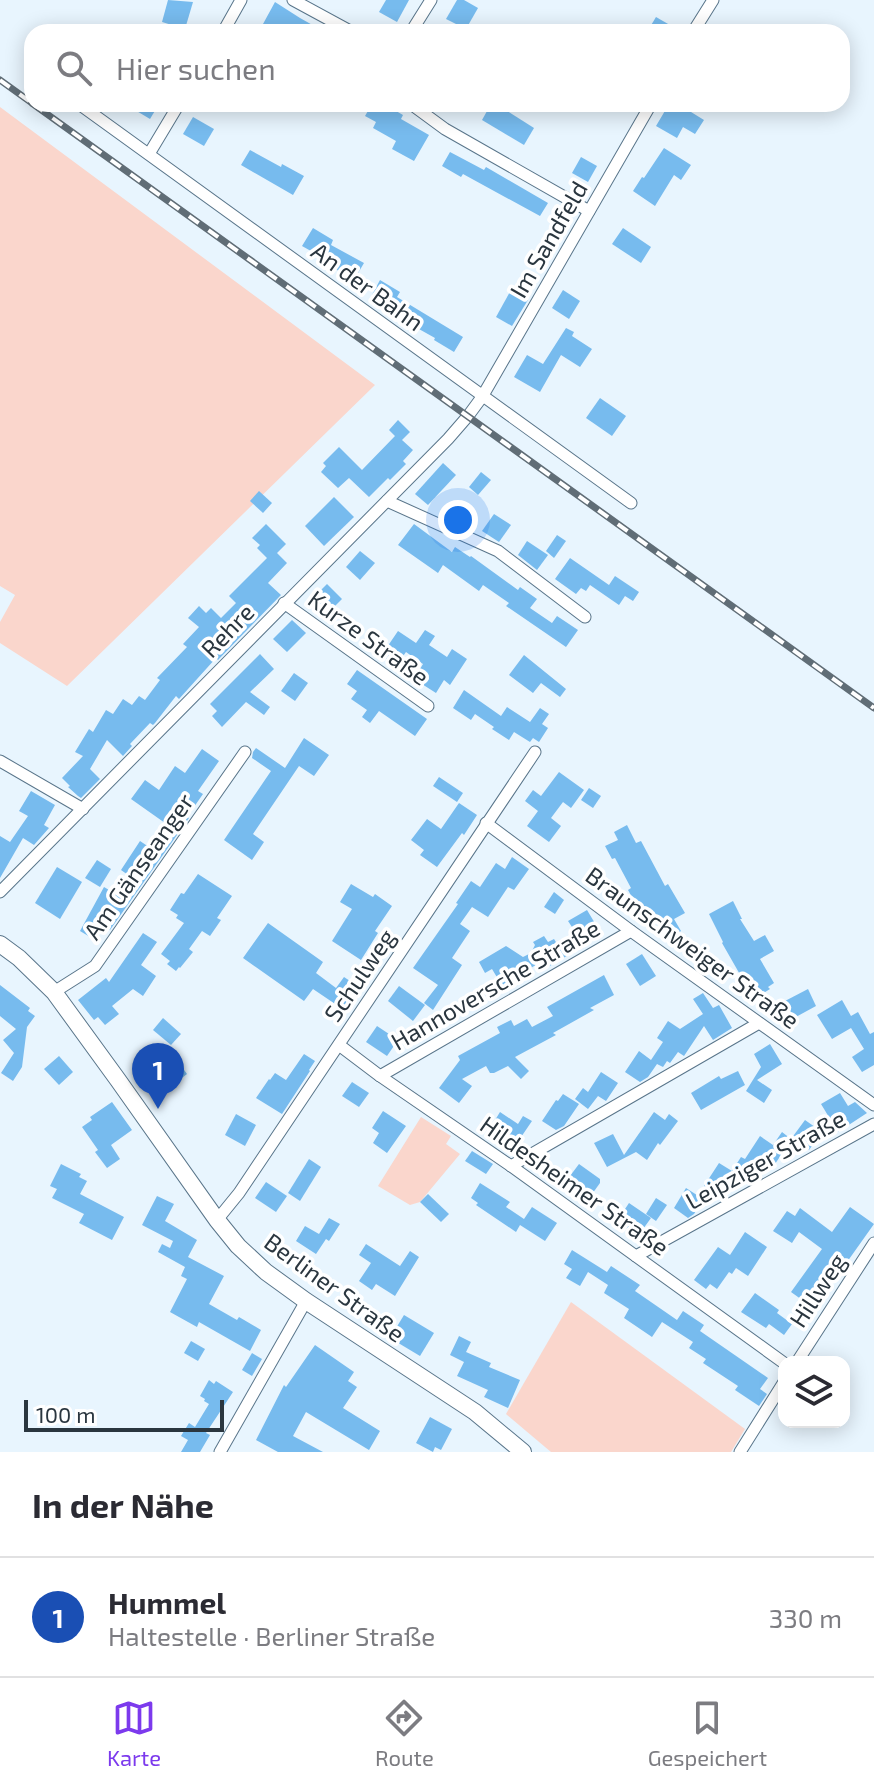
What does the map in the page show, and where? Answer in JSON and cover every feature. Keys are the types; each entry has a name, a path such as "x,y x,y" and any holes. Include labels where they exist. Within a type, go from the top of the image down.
{"main road":[{"name":"Berliner Straße","path":"0,944 54,992 238,1246 266,1272 306,1301 475,1412 523,1452"}],"street":[{"path":"228,24 241,0"},
{"path":"293,0 337,24"},
{"path":"416,24 431,0"},
{"path":"698,24 713,0"},
{"name":"An der Bahn","path":"90,112 631,503"},
{"path":"149,154 174,112"},
{"path":"422,112 445,129 589,211"},
{"name":"Im Sandfeld","path":"482,397 646,112"},
{"name":"Rehre","path":"0,892 387,501 468,416 482,397"},
{"path":"387,501 498,551 585,617"},
{"name":"Kurze Straße","path":"284,603 428,706"},
{"name":"Am Gänseanger","path":"54,992 95,966 245,752"},
{"name":"Schulweg","path":"217,1220 239,1193 535,752"},
{"path":"0,761 83,809"},
{"name":"Braunschweiger Straße","path":"486,823 874,1105"},
{"name":"Hannoversche Straße","path":"380,1076 631,931"},
{"path":"511,1166 759,1023"},
{"name":"Hildesheimer Straße","path":"339,1045 778,1359"},
{"name":"Leipziger Straße","path":"636,1256 874,1124"},
{"name":"Hillweg","path":"801,1356 874,1243"},
{"path":"220,1452 306,1301"},
{"path":"740,1452 778,1392"}],"shaded area":[{"path":"0,107 375,385 67,686 0,643 0,622 15,595 0,586"},
{"path":"421,1117 451,1136 446,1144 460,1154 420,1202 410,1205 378,1186"},
{"path":"571,1302 745,1429 731,1452 551,1452 506,1414"}],"building":[{"path":"168,0 193,2 186,24 162,22"},
{"path":"386,0 409,0 397,22 379,12"},
{"path":"457,0 464,0 478,8 469,24 456,24 446,19"},
{"path":"275,2 311,24 263,24"},
{"path":"656,17 668,24 652,24"},
{"path":"138,112 154,112 150,119"},
{"path":"367,112 398,112 403,115 401,119 429,135 414,161 392,149 396,141 373,128 376,122 365,116"},
{"path":"486,112 509,112 534,128 524,145 482,120"},
{"path":"664,112 691,112 704,120 695,134 683,127 677,138 656,126"},
{"path":"193,117 214,129 204,146 183,134"},
{"path":"664,148 691,165 681,180 674,175 655,206 633,191"},
{"path":"250,150 304,176 293,195 241,165"},
{"path":"450,152 484,170 486,167 548,203 540,216 463,174 461,177 442,166"},
{"path":"581,157 597,166 588,182 572,173"},
{"path":"313,228 333,240 331,245 364,263 354,280 332,267 334,264 302,246"},
{"path":"623,228 651,247 641,263 612,244"},
{"path":"380,280 400,292 397,297 463,337 454,352 401,319 404,313 372,295"},
{"path":"511,290 528,300 512,326 496,317"},
{"path":"563,290 580,301 569,319 552,308"},
{"path":"566,328 574,332 572,336 592,349 580,367 561,355 540,392 514,377 527,355 543,364"},
{"path":"600,398 626,416 612,436 586,418"},
{"path":"398,420 410,432 402,440 413,450 403,461 406,464 369,497 349,478 338,488 321,472 326,466 323,463 339,447 362,470 395,436 389,430"},
{"path":"443,463 456,475 428,505 415,494"},
{"path":"481,472 491,480 478,495 469,487"},
{"path":"259,491 272,503 263,513 250,501"},
{"path":"334,497 354,517 324,546 305,526"},
{"path":"494,514 511,525 499,542 482,531"},
{"path":"266,524 286,544 277,553 287,563 268,583 281,595 179,699 176,696 155,723 150,723 130,744 132,746 123,756 107,740 90,769 100,779 81,798 78,796 62,778 83,756 75,752 89,729 93,732 106,710 113,714 123,699 132,705 139,696 145,700 160,680 157,678 187,647 183,644 199,627 188,618 199,606 206,613 211,608 221,618 236,603 229,596 267,558 252,538"},
{"path":"414,524 452,552 455,547 518,590 520,587 537,599 530,608 552,623 557,616 578,630 566,647 506,606 509,603 483,585 479,591 443,565 438,573 398,545"},
{"path":"557,535 566,541 554,558 546,551"},
{"path":"527,541 548,555 537,570 518,555"},
{"path":"360,551 375,563 360,580 346,567"},
{"path":"570,558 609,585 615,576 639,592 633,601 625,596 619,605 590,585 586,591 581,588 576,594 555,579"},
{"path":"327,584 342,599 324,617 309,602"},
{"path":"292,620 306,633 287,652 273,639"},
{"path":"425,630 435,636 429,645 447,657 452,649 467,659 450,685 444,680 436,693 414,679 423,664 406,652 396,666 381,656 398,631 416,643"},
{"path":"260,654 274,669 250,692 270,707 264,715 246,702 222,727 212,716 217,711 210,704"},
{"path":"524,655 566,689 560,697 541,683 533,693 509,675"},
{"path":"357,670 427,719 415,736 379,711 370,723 362,717 367,710 351,699 357,691 347,684"},
{"path":"294,673 308,683 295,701 281,691"},
{"path":"464,690 501,716 507,707 530,722 540,708 549,714 542,724 548,728 539,742 533,738 530,742 514,732 509,740 475,714 471,720 453,708"},
{"path":"304,738 329,755 314,776 299,766 253,834 264,842 252,860 224,840 271,771 252,758 253,752 256,748 285,768"},
{"path":"202,749 219,761 198,791 203,794 189,818 110,930 103,926 95,940 80,931 104,887 119,896 131,877 121,870 140,841 149,847 165,823 131,799 145,780 159,790 175,766 185,773"},
{"path":"559,772 584,790 571,808 563,802 551,818 561,826 549,842 527,826 538,811 525,801 533,790 541,796"},
{"path":"439,777 463,793 457,802 433,786"},
{"path":"589,788 601,796 593,808 581,800"},
{"path":"31,791 55,805 44,825 49,828 34,845 23,838 0,878 0,836 10,842 28,816 19,811"},
{"path":"459,803 477,815 437,867 420,855 424,850 411,840 427,819 441,829"},
{"path":"627,825 636,843 641,841 665,886 668,884 685,913 674,919 681,931 670,938 659,920 651,925 642,909 639,910 628,890 631,888 605,846 618,840 614,832"},
{"path":"512,857 529,869 514,890 508,887 488,917 472,907 460,924 470,931 452,958 462,965 433,1010 424,1003 438,985 413,968 471,881 480,887 496,863 505,869"},
{"path":"97,860 111,869 100,887 85,878"},
{"path":"57,867 82,882 60,919 35,903"},
{"path":"198,874 232,896 217,918 221,920 210,936 202,931 189,949 193,952 176,971 161,954 184,923 170,910"},
{"path":"351,884 373,897 375,894 392,906 361,960 332,941 352,909 340,902"},
{"path":"554,892 564,900 555,914 544,907"},
{"path":"733,901 754,941 765,935 774,951 760,959 774,983 754,999 709,914"},
{"path":"587,910 602,935 548,967 544,960 521,974 524,979 504,989 492,969 485,973 479,962 506,946 523,957 531,953 535,945 533,942 544,936 548,942 554,939 559,947 578,936 568,921"},
{"path":"268,923 323,962 316,973 336,988 344,977 362,989 347,1012 313,989 304,1001 243,958"},
{"path":"143,933 157,942 141,965 156,976 143,996 133,989 112,1006 119,1014 105,1025 98,1017 94,1020 78,1000 106,978 109,982"},
{"path":"642,954 656,976 640,986 626,964"},
{"path":"604,975 614,995 553,1033 556,1035 515,1057 529,1071 521,1079 508,1066 490,1073 486,1066 462,1079 472,1086 459,1103 439,1088 460,1060 458,1056 500,1033 497,1027 511,1020 514,1026 527,1019 532,1027 553,1016 547,1007"},
{"path":"0,985 30,1008 28,1011 35,1016 27,1027 22,1067 13,1081 1,1073 14,1053 3,1040 16,1029 0,1016"},
{"path":"399,986 425,1005 413,1021 388,1001"},
{"path":"808,989 816,1006 794,1018 785,1001"},
{"path":"703,993 713,1008 719,1005 732,1028 713,1040 704,1026 684,1056 678,1052 663,1067 657,1064 640,1082 625,1072 639,1051 651,1060 663,1042 657,1038 668,1021 680,1029 703,1014 693,999"},
{"path":"842,1000 851,1016 858,1012 870,1034 874,1032 874,1065 862,1072 852,1057 864,1049 851,1028 832,1039 817,1015"},
{"path":"163,1018 181,1034 171,1045 153,1030"},
{"path":"377,1026 398,1040 387,1056 366,1042"},
{"path":"770,1044 782,1064 757,1080 772,1090 764,1103 746,1091 761,1067 754,1054"},
{"path":"172,1048 187,1074 170,1087 162,1076 159,1079 148,1066"},
{"path":"304,1054 315,1061 282,1114 256,1098 275,1073 286,1080"},
{"path":"59,1056 73,1072 59,1085 44,1069"},
{"path":"738,1071 745,1085 701,1110 691,1093 719,1076 721,1079"},
{"path":"601,1072 618,1083 606,1101 598,1096 588,1109 575,1099 583,1088 588,1092"},
{"path":"352,1082 369,1093 359,1107 342,1096"},
{"path":"840,1093 848,1106 855,1102 867,1113 838,1132 821,1104"},
{"path":"563,1094 579,1104 564,1126 556,1130 542,1121"},
{"path":"112,1102 132,1130 111,1145 120,1159 107,1168 82,1127 92,1120 90,1117"},
{"path":"383,1111 406,1126 387,1153 373,1143 379,1133 372,1128"},
{"path":"500,1112 518,1124 523,1116 532,1121 517,1143 511,1138 507,1143 496,1135 499,1130 492,1125"},
{"path":"654,1112 665,1120 669,1114 678,1121 660,1145 658,1143 647,1160 636,1152 607,1167 594,1143 613,1134 624,1155"},
{"path":"236,1114 256,1125 245,1146 225,1135"},
{"path":"805,1120 822,1132 809,1150 802,1145 794,1155 785,1149 771,1170 761,1163 749,1180 743,1176 733,1191 722,1183 715,1194 704,1186 719,1163 732,1171 741,1157 745,1159 760,1136 773,1145 782,1132 791,1139"},
{"path":"472,1151 493,1164 486,1174 465,1161"},
{"path":"309,1159 321,1167 300,1201 288,1193"},
{"path":"61,1164 81,1174 79,1177 87,1181 80,1194 124,1217 112,1240 79,1223 84,1214 52,1198 57,1189 50,1186"},
{"path":"579,1164 600,1179 587,1201 564,1184"},
{"path":"266,1182 287,1196 276,1212 255,1198"},
{"path":"480,1183 510,1202 506,1207 524,1219 532,1207 557,1223 545,1241 520,1225 516,1232 476,1205 478,1203 471,1198"},
{"path":"686,1188 703,1199 688,1218 674,1208"},
{"path":"428,1194 449,1214 441,1222 420,1202"},
{"path":"157,1196 174,1204 165,1221 197,1240 188,1257 224,1276 209,1304 261,1330 250,1351 199,1322 197,1327 170,1312 187,1279 181,1276 185,1267 158,1252 162,1244 170,1248 173,1241 142,1225"},
{"path":"656,1198 667,1205 656,1221 646,1214"},
{"path":"629,1203 651,1218 638,1236 626,1228 631,1222 621,1215"},
{"path":"850,1207 874,1224 812,1307 791,1292 822,1249 799,1232 792,1243 773,1231 787,1211 795,1216 800,1208 832,1232"},
{"path":"329,1218 340,1224 316,1254 296,1241 305,1226 319,1234"},
{"path":"745,1232 767,1247 748,1276 736,1268 732,1274 729,1272 717,1289 710,1284 706,1289 694,1280 718,1247 730,1255"},
{"path":"366,1244 400,1266 410,1251 419,1257 395,1296 376,1284 372,1290 359,1281 371,1263 359,1255"},
{"path":"572,1250 607,1272 611,1266 640,1285 635,1291 677,1320 683,1311 704,1325 700,1331 768,1378 760,1389 767,1394 759,1406 735,1390 738,1386 703,1363 706,1359 689,1348 693,1342 662,1322 652,1337 624,1318 629,1309 604,1293 608,1285 588,1272 580,1286 566,1278 572,1269 564,1264"},
{"path":"755,1293 792,1324 784,1335 769,1324 766,1328 741,1312"},
{"path":"404,1315 434,1333 420,1356 390,1338"},
{"path":"459,1336 471,1342 466,1352 491,1363 489,1367 520,1380 508,1408 484,1397 488,1390 457,1376 464,1362 450,1355"},
{"path":"191,1341 205,1349 198,1361 184,1353"},
{"path":"315,1345 354,1372 348,1381 357,1387 343,1408 380,1431 369,1450 306,1412 293,1436 323,1452 278,1452 256,1440 284,1385 286,1387"},
{"path":"252,1353 262,1359 252,1376 242,1370"},
{"path":"209,1380 233,1392 206,1433 210,1435 200,1452 181,1452 188,1440 181,1436 189,1423 195,1427 209,1404 200,1396"},
{"path":"430,1417 452,1429 441,1450 435,1447 433,1452 416,1443"}],"railway":[{"path":"0,80 24,97"},
{"path":"44,112 874,708"}],"place":[{"name":"Hummel","path":"158,1109"}]}
